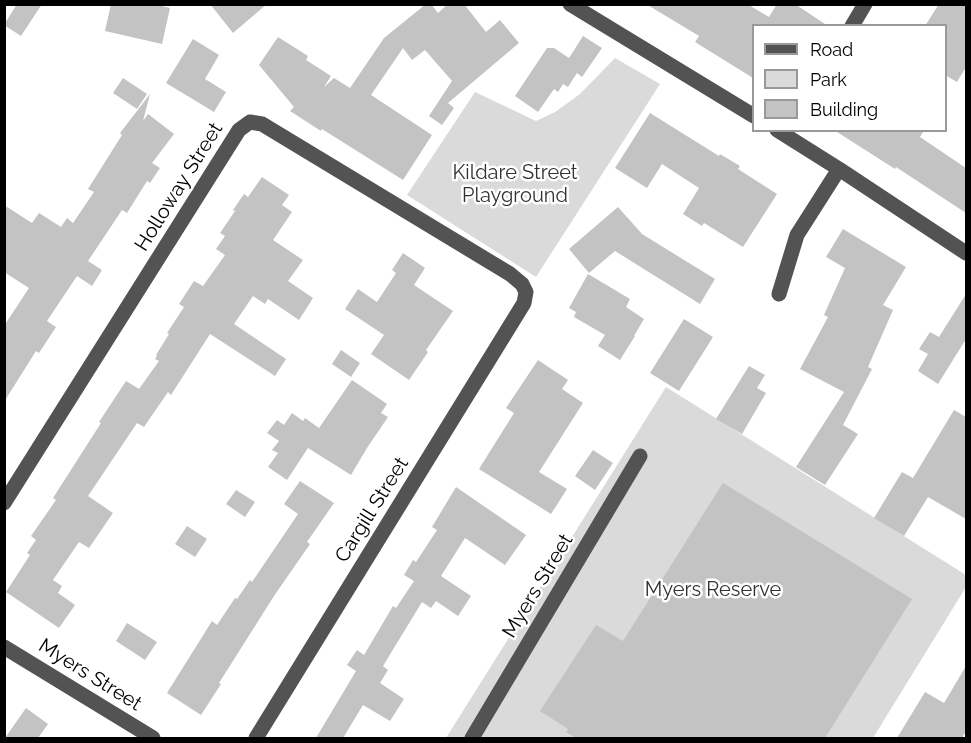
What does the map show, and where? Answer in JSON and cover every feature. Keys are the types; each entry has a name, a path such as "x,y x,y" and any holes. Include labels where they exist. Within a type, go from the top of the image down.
{"street":[{"path":"570,4 752,115"},
{"path":"853,24 865,4"},
{"name":"Holloway Street","path":"4,503 239,130 250,122 262,124 516,279 526,292 524,303"},
{"path":"783,132 966,253"},
{"path":"779,294 797,235 839,169"},
{"name":"Cargill Street","path":"255,738 524,303"},
{"name":"Myers Street","path":"472,738 640,456"},
{"name":"Myers Street","path":"4,647 153,738"}],"green space":[{"name":"Kildare Street Playground","path":"615,58 660,84 536,277 407,195 475,92 536,121 555,112 580,94"},
{"name":"Myers Reserve","path":"666,387 966,575 966,587 873,738 446,738"}],"building":[{"path":"17,4 42,4 21,36 4,25"},
{"path":"111,4 153,4 170,8 162,44 105,31"},
{"path":"210,4 267,4 233,33"},
{"path":"426,4 431,4 438,13 448,4 464,4 486,32 500,20 519,43 448,103 454,108 442,125 429,116 452,81 425,50 412,60 403,48 371,95 432,135 403,180 290,111 294,107 259,65 278,37 308,56 306,60 331,76 324,87 334,78 350,88 384,38"},
{"path":"646,4 747,4 769,17 777,4 795,4 825,24 752,24 752,77 695,42 699,36"},
{"path":"939,4 966,4 966,67 957,82 947,76 947,24 926,24"},
{"path":"583,36 602,48 582,77 577,73 568,87 563,84 558,92 554,89 538,112 515,96 547,48 554,48 569,58"},
{"path":"193,39 219,55 205,79 226,92 214,112 166,83"},
{"path":"123,78 147,94 137,109 113,93"},
{"path":"150,94 143,121 148,114 174,134 152,163 160,168 150,183 147,181 127,213 122,210 88,261 102,270 92,286 77,276 47,321 56,327 39,353 36,351 4,402 4,326 29,288 4,272 4,205 32,223 39,213 61,227 67,218 73,223 94,192 88,189 122,135 120,133"},
{"path":"650,113 719,156 720,154 740,166 738,169 777,194 743,247 704,223 702,226 683,214 699,188 662,164 647,188 615,168"},
{"path":"837,132 923,132 920,137 966,168 966,213 896,167 895,169"},
{"path":"262,177 289,195 282,205 292,212 273,240 303,260 288,281 313,298 299,320 268,299 265,304 253,296 234,324 286,359 275,376 210,334 171,395 168,392 144,427 137,423 88,496 113,513 89,548 79,542 53,580 62,586 58,593 75,605 59,628 6,592 30,555 27,553 36,540 31,536 56,500 53,498 126,381 139,389 159,361 155,359 156,355 184,307 179,304 194,281 203,286 225,255 216,249 225,236 220,233 244,194 248,197"},
{"path":"618,207 642,234 715,279 700,304 615,251 589,273 569,249"},
{"path":"843,229 906,267 883,305 893,310 868,367 872,369 843,425 858,434 825,485 796,467 844,392 800,369 828,317 824,315 845,268 826,257"},
{"path":"403,253 425,268 414,285 453,311 409,380 371,354 384,335 345,309 358,289 377,302 396,273 392,270"},
{"path":"588,274 630,299 626,307 644,319 620,360 598,346 605,335 574,317 576,312 569,308"},
{"path":"966,294 966,339 938,384 918,371 928,354 919,349 930,332 939,337"},
{"path":"684,319 713,337 679,391 650,373"},
{"path":"341,350 360,363 351,377 332,364"},
{"path":"538,360 568,380 562,389 583,403 539,472 567,489 551,514 479,469 514,413 506,408"},
{"path":"749,366 765,375 757,388 766,393 742,434 716,419"},
{"path":"352,380 387,404 381,413 388,417 351,475 308,448 287,480 268,467 278,453 272,450 279,441 267,433 277,420 284,425 292,413 303,421 305,418 319,428"},
{"path":"954,410 966,417 966,519 928,497 904,536 874,518 902,472 913,478"},
{"path":"593,450 613,463 595,490 575,476"},
{"path":"300,481 334,503 307,542 310,544 274,596 201,715 167,693 212,621 217,625 235,598 237,599 250,580 252,582 298,514 284,504"},
{"path":"723,483 912,599 825,738 576,738 566,732 568,729 540,711 596,625 623,641"},
{"path":"456,487 526,535 505,565 465,538 441,576 471,596 458,616 436,601 431,608 422,602 383,666 388,670 380,683 404,699 390,721 363,705 343,738 316,738 356,671 347,665 357,650 364,655 393,606 396,608 414,581 404,575 413,560 416,562 437,530 432,527"},
{"path":"236,490 255,502 245,517 226,504"},
{"path":"187,526 207,539 195,557 175,544"},
{"path":"127,623 157,642 145,660 116,641"},
{"path":"966,666 966,731 962,738 897,738 925,692 944,703"},
{"path":"26,708 48,724 38,738 5,738"}]}
